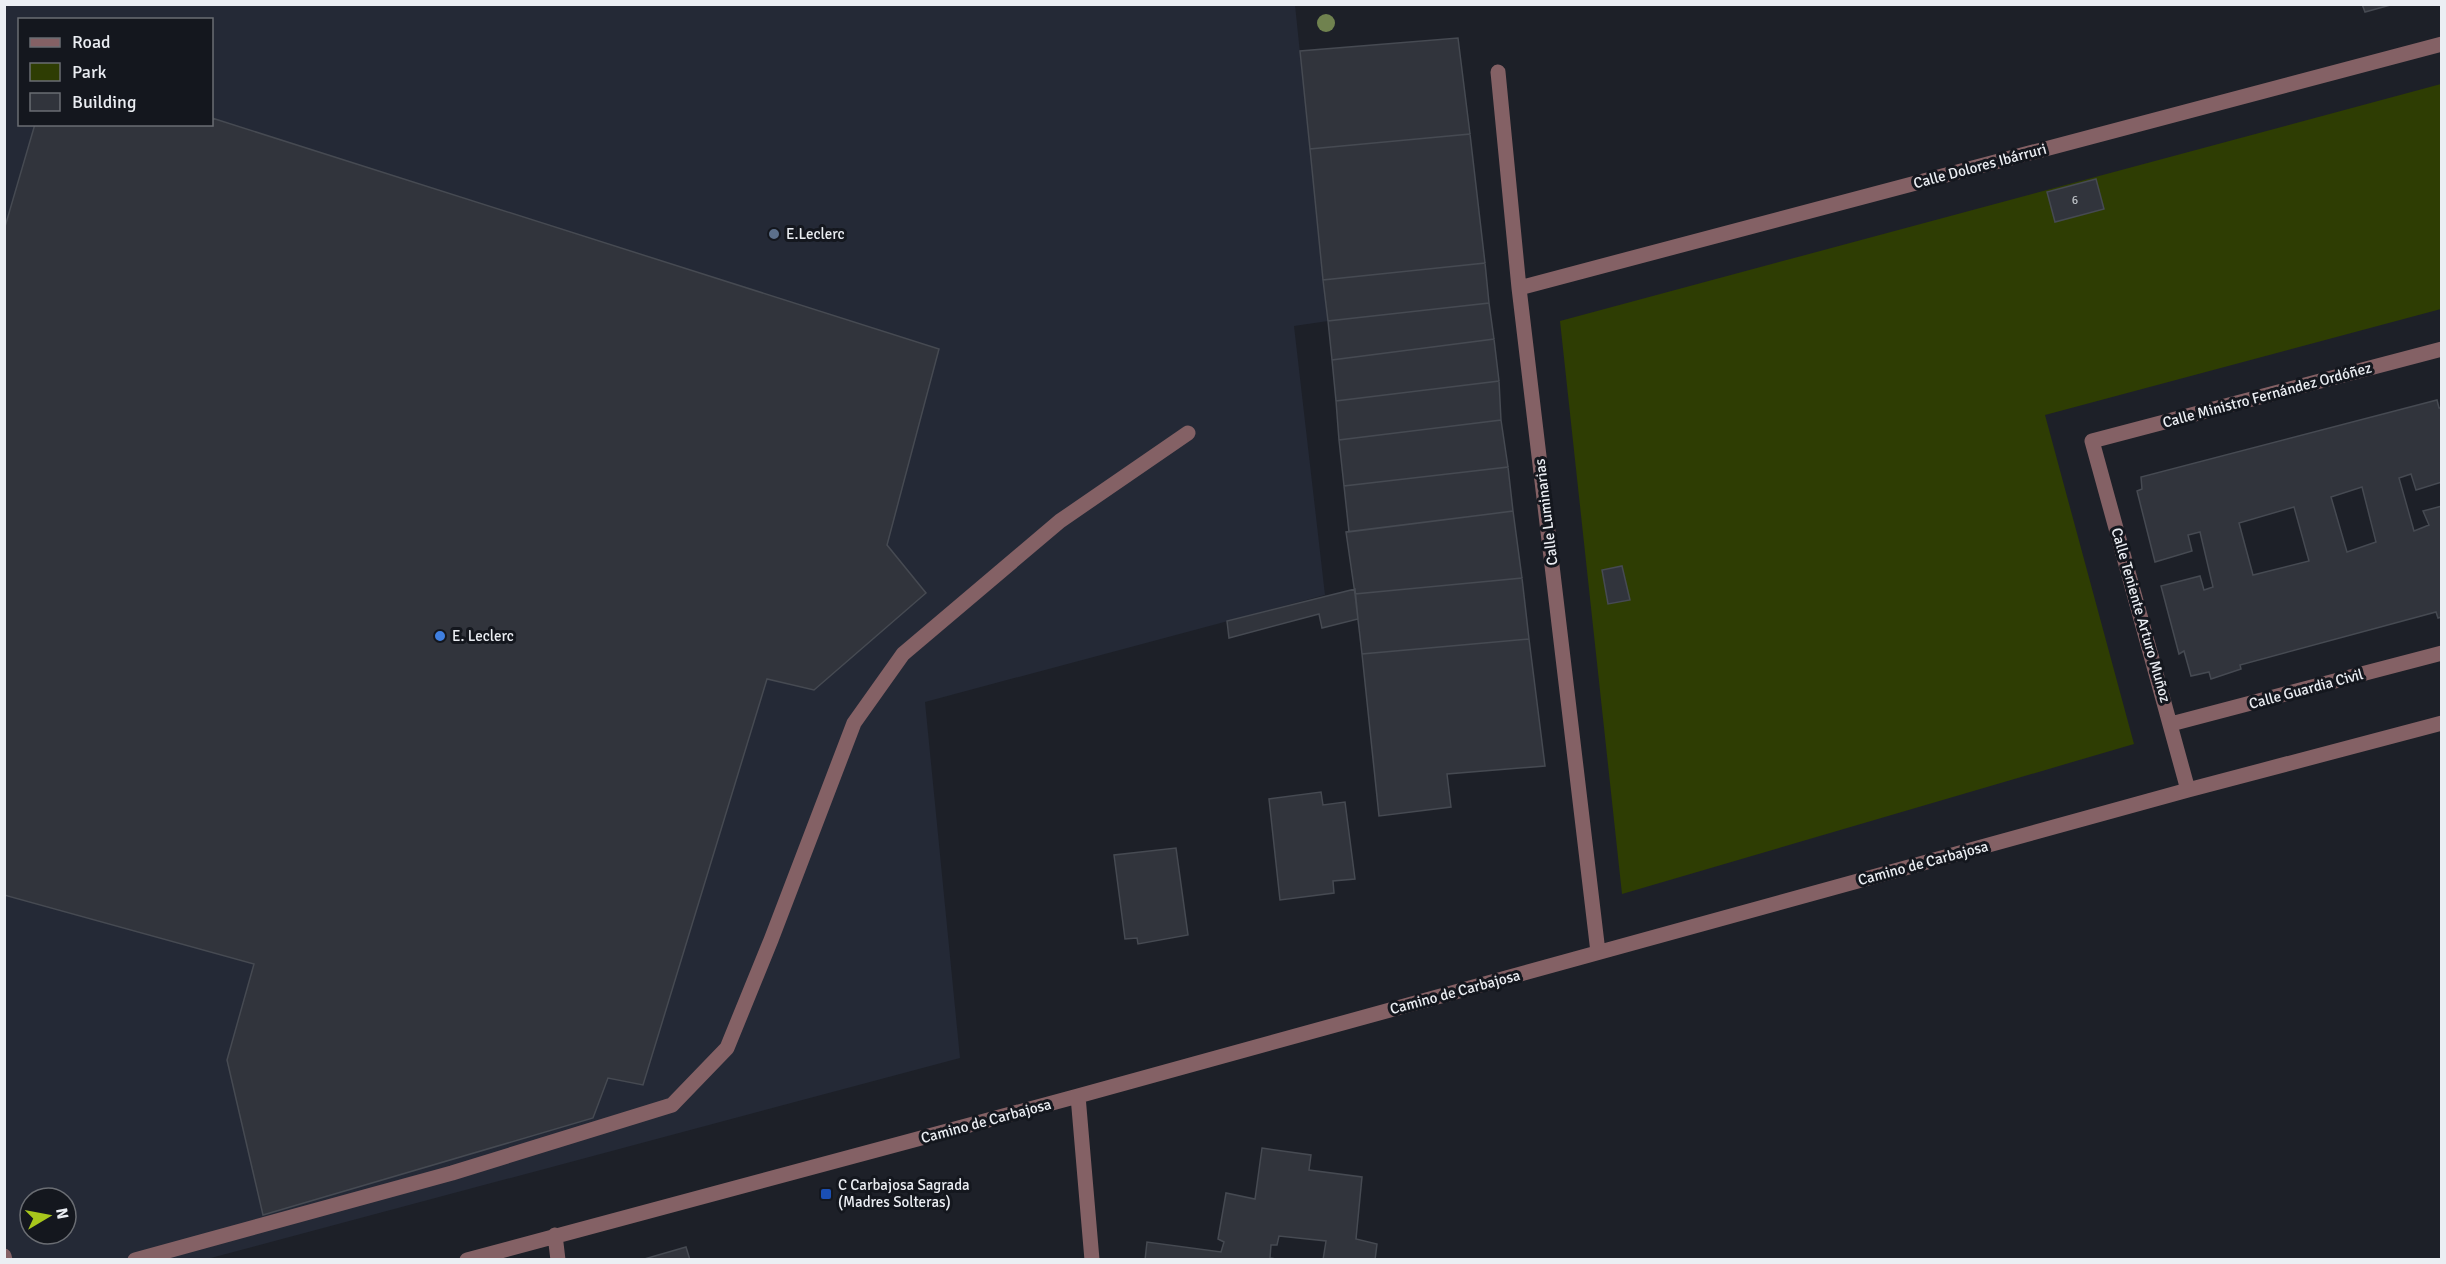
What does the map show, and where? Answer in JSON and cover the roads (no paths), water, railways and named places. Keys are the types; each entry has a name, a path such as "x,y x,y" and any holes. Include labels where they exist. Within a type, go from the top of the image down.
{"street":[{"name":"Calle Dolores Ibárruri","path":"1519,288 2442,44"},
{"name":"Calle Luminarias","path":"1498,72 1519,288 1598,952"},
{"name":"Calle Ministro Fernández Ordóñez","path":"2092,441 2442,349"},
{"path":"135,1260 452,1173 672,1105 726,1048 771,940 854,723 903,654 1060,521 1188,433"},
{"name":"Calle Teniente Arturo Muñoz","path":"2092,441 2172,724 2188,790"},
{"name":"Calle Guardia Civil","path":"2172,724 2442,653"},
{"name":"Camino de Carbajosa","path":"467,1260 1078,1096 2188,790 2442,723"},
{"path":"1078,1096 1092,1260"},
{"path":"555,1235 558,1260"}],"place":[{"name":"E.Leclerc","path":"774,234"},
{"name":"E. Leclerc","path":"440,636"},
{"name":"C Carbajosa Sagrada (Madres Solteras)","path":"826,1194"}]}
